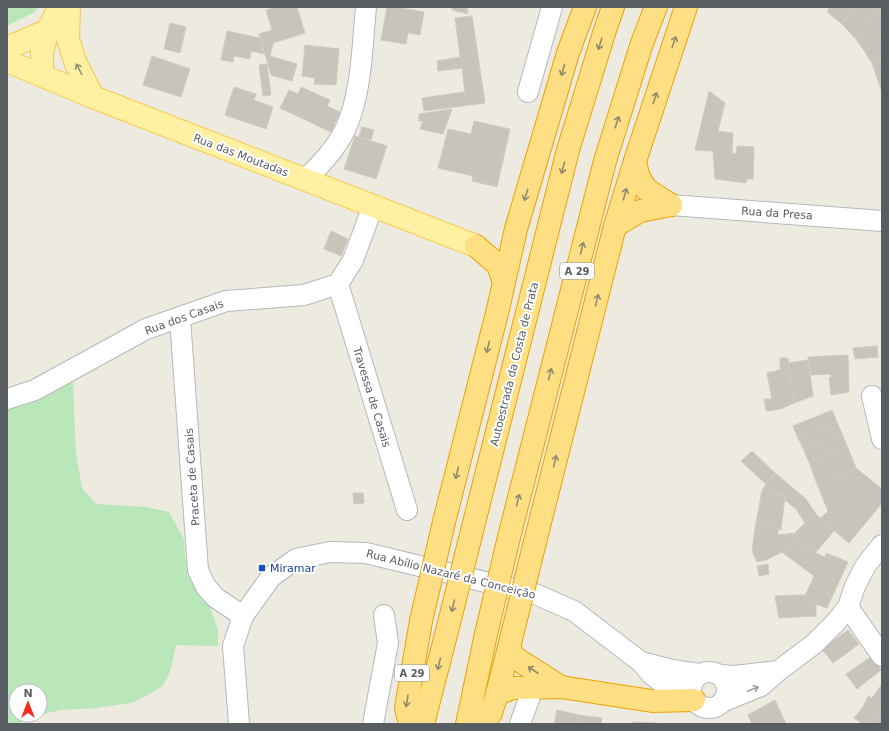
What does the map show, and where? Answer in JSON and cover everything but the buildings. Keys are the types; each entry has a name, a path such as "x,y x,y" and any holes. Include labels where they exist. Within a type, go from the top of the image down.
{"highway":[{"name":"A 29","path":"410,724 406,708 421,622 444,522 516,229 568,53 585,7"},
{"name":"Autoestrada da Costa de Prata","path":"423,724 568,150 604,30 613,7"},
{"name":"A 29","path":"467,724 509,537 604,161 656,7"},
{"name":"A 29","path":"482,724 491,713 497,694 534,542 616,226 635,161 686,7"},
{"path":"635,161 638,175 646,189 671,205"},
{"path":"616,226 640,211 671,205"},
{"path":"476,246 499,238 516,229"},
{"path":"476,246 498,265 504,282"},
{"path":"510,644 514,657 561,687"},
{"path":"497,694 512,688 561,687 698,707"}],"main road":[{"path":"42,75 42,52 48,30 59,7"},
{"path":"69,7 68,39 76,64 93,97"},
{"path":"7,47 48,30"},
{"path":"42,75 58,59 68,39"},
{"name":"Rua das Moutadas","path":"7,61 93,97 476,246"}],"street":[{"path":"304,180 323,162 344,131 353,108 359,78 366,7"},
{"path":"528,92 552,7"},
{"name":"Rua da Presa","path":"671,205 882,221"},
{"path":"338,284 353,260 373,206"},
{"name":"Rua dos Casais","path":"7,399 35,390 146,329 226,301 304,295 338,284"},
{"name":"Travessa de Casais","path":"338,284 407,510"},
{"name":"Praceta de Casais","path":"180,318 198,570 206,587 216,598 243,616"},
{"path":"872,396 882,439"},
{"path":"778,671 734,676 720,675 710,671 699,674 694,679 690,689 698,707 715,707 724,701 761,686 814,644 836,622 848,607 855,586 866,565 882,544"},
{"name":"Rua Abílio Nazaré da Conceição","path":"239,724 233,646 243,616 271,577 296,559 330,552 366,553 535,594 574,611 641,662 651,674 666,686 698,707"},
{"path":"848,607 882,656"},
{"path":"373,724 388,643 384,615"},
{"name":"Rua Abílio Nazaré da Conceição","path":"641,662 672,670 699,674"},
{"path":"720,675 724,680 727,690 724,701"},
{"path":"520,724 533,688"}],"green space":[{"path":"7,7 38,7 35,12 7,26"},
{"path":"73,381 76,454 82,488 96,504 146,507 169,512 184,539 185,557 195,586 210,607 218,630 218,646 176,645 171,669 163,686 135,702 98,708 60,710 48,713 48,683 8,683 8,723 20,723 7,724 7,405"}],"place":[{"name":"Miramar","path":"262,568"}]}
